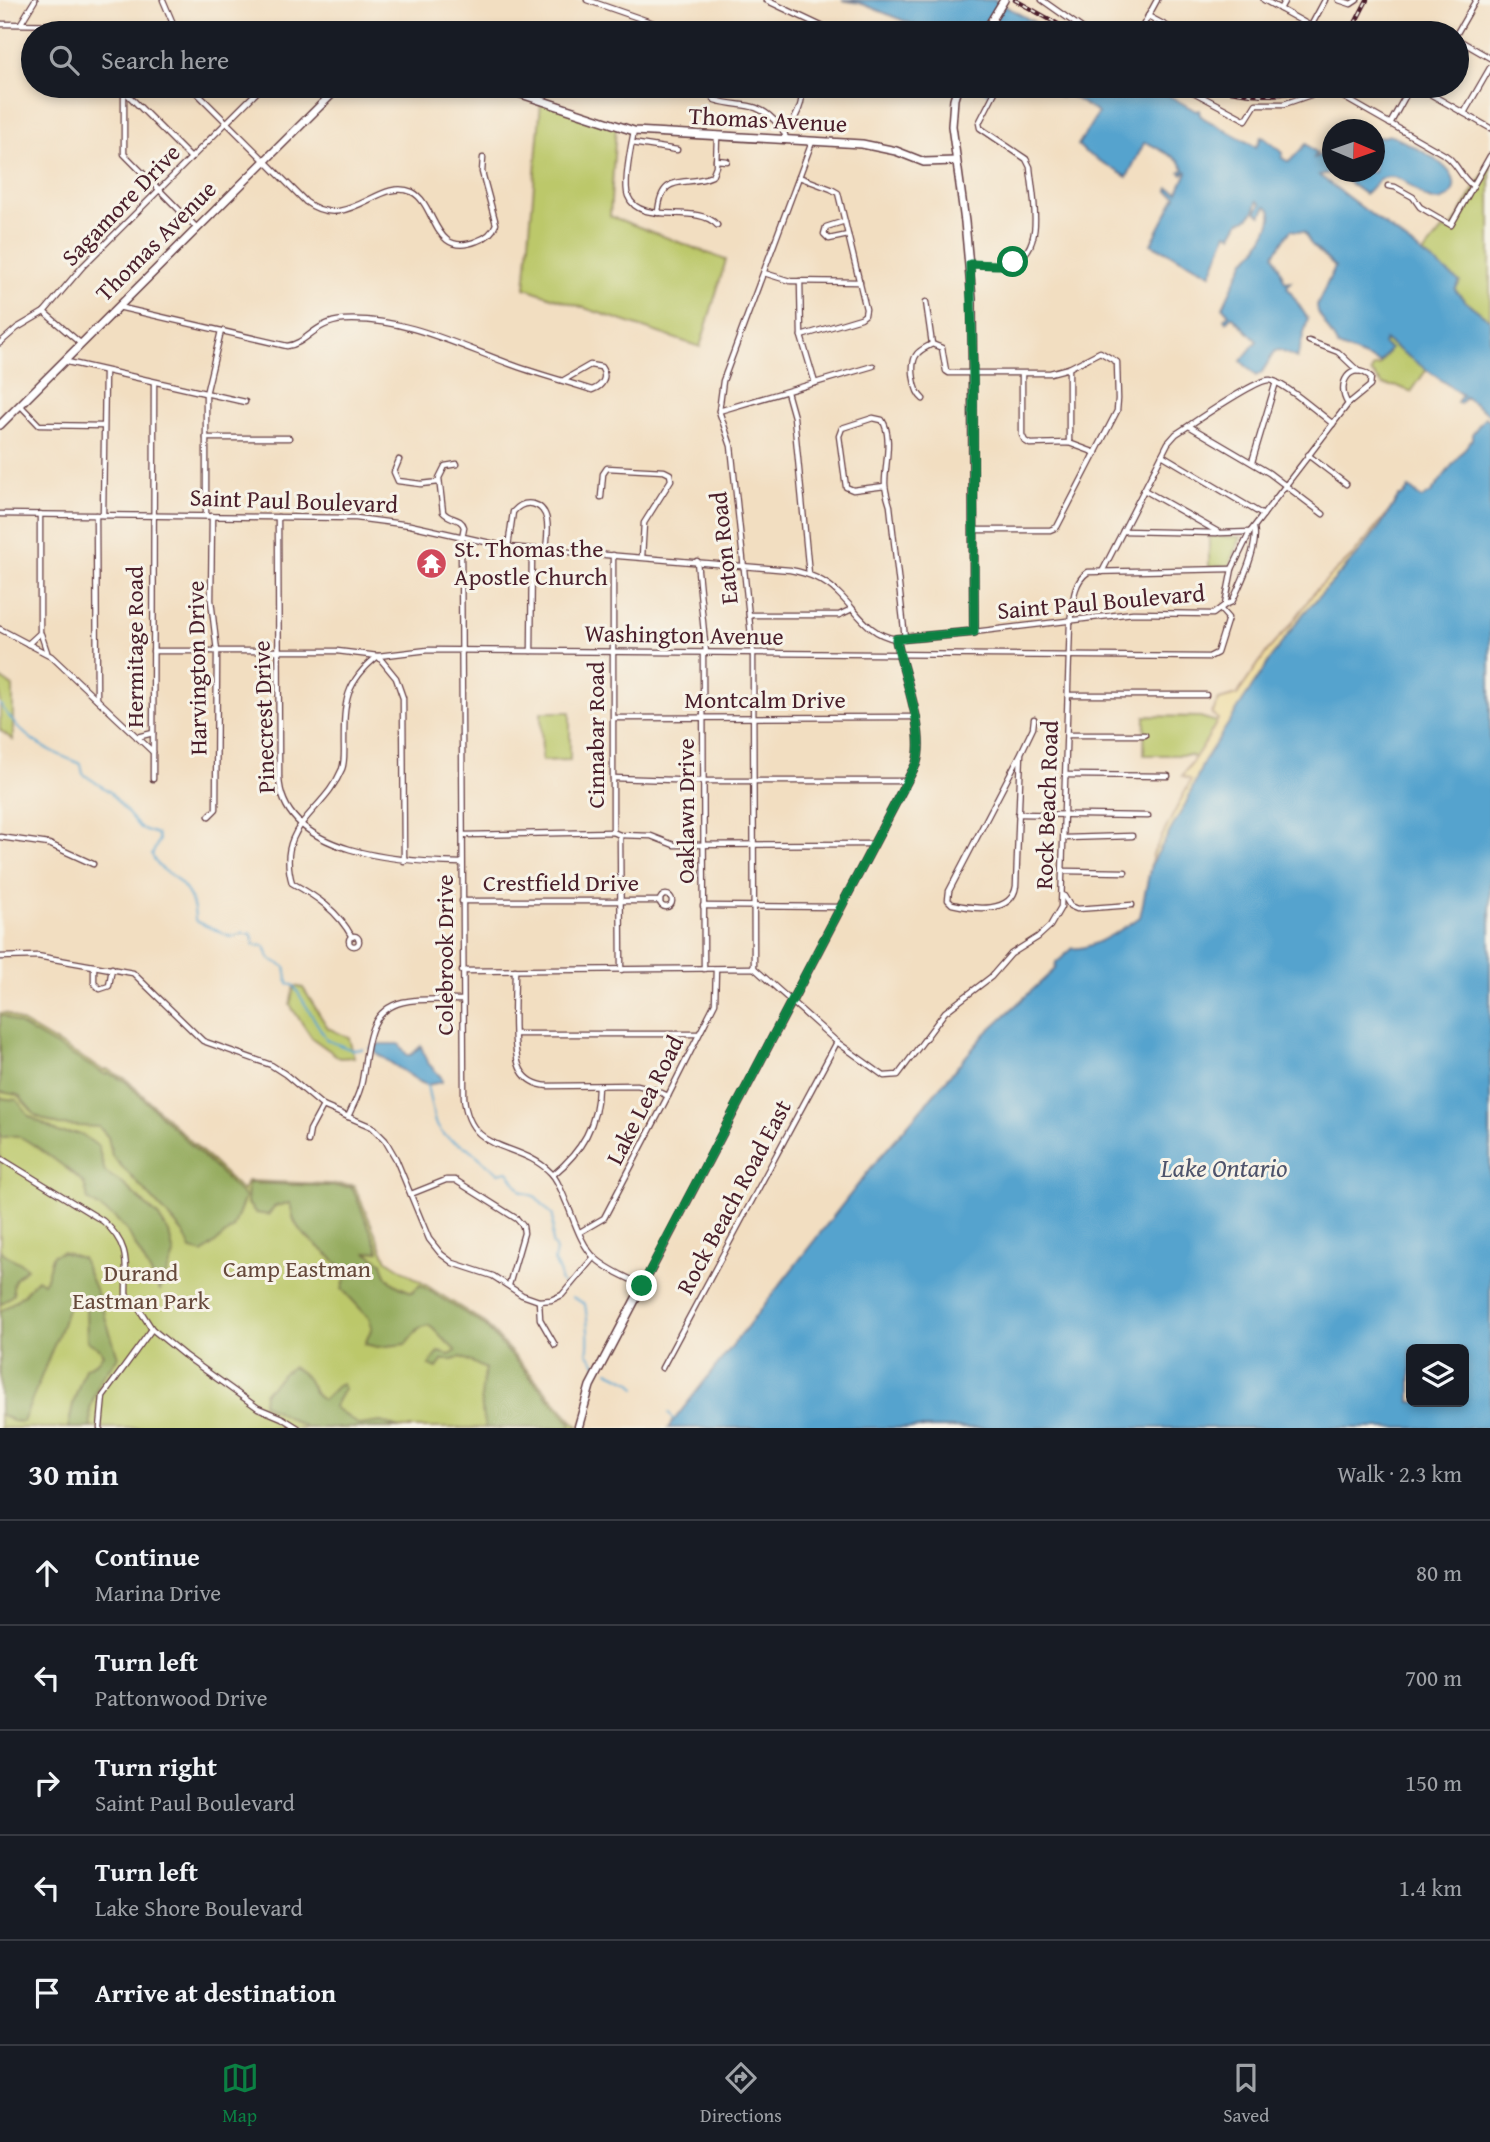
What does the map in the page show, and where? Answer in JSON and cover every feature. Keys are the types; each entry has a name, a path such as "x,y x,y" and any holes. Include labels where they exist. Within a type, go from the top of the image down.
{"main road":[{"path":"991,21 1004,0"},
{"name":"Thomas Avenue","path":"0,425 328,98"},
{"name":"Thomas Avenue","path":"534,98 634,131 877,146 924,162 956,161"},
{"path":"954,98 952,125 970,264 974,632"},
{"name":"Saint Paul Boulevard","path":"901,639 974,632"},
{"path":"578,1428 590,1386 907,781 920,750 915,717 899,654 901,639"}],"street":[{"path":"22,21 35,0"},
{"path":"163,0 172,21"},
{"path":"587,0 647,21"},
{"path":"766,0 811,21"},
{"path":"1042,0 1052,2 1070,21"},
{"path":"1145,21 1157,0"},
{"path":"1264,0 1302,21"},
{"path":"1280,9 1285,0"},
{"path":"1314,21 1325,0"},
{"path":"1339,0 1351,4 1357,0"},
{"path":"1464,21 1476,0"},
{"path":"1148,16 1157,21"},
{"path":"0,24 20,24"},
{"path":"1469,46 1490,58"},
{"path":"1464,113 1490,68"},
{"path":"124,98 124,154 196,228"},
{"path":"134,98 191,158"},
{"path":"202,98 306,202 323,210 334,211 358,206 391,190 411,192 426,204 434,226 442,236 451,241 467,243 487,236 496,224 482,172 484,158"},
{"name":"Sagamore Drive","path":"0,343 17,328 44,312 83,266 251,98"},
{"path":"713,98 760,108 784,131 787,141"},
{"path":"784,131 791,125 802,98"},
{"path":"970,264 1000,265 1018,260 1030,247 1035,230 1030,167 1026,159 981,128 979,123 992,98"},
{"path":"1204,98 1246,120 1256,104 1284,104 1304,98"},
{"path":"1346,98 1451,159 1461,177 1473,186"},
{"path":"1390,124 1406,98"},
{"path":"1436,98 1490,128"},
{"path":"634,131 628,196 635,205 657,214 697,214 711,219 717,225"},
{"path":"657,214 660,198 670,185 682,180 710,178 715,171 717,136"},
{"name":"Eaton Road","path":"754,968 753,654 731,446 719,411 723,381 812,142"},
{"path":"632,143 677,150"},
{"path":"1388,186 1413,197 1417,204 1451,225 1490,156"},
{"path":"716,160 727,161"},
{"path":"799,177 836,191 866,309 863,317 801,336"},
{"path":"845,221 828,225 824,234 830,239 848,235"},
{"path":"764,273 785,280 860,282"},
{"path":"800,281 801,336 815,383"},
{"path":"926,302 932,344"},
{"path":"117,307 287,346 297,344 323,325 336,321 404,324 527,370 592,390 605,380 601,367 590,365 564,380"},
{"path":"44,312 80,343"},
{"name":"Harvington Drive","path":"209,816 216,809 217,651 211,600 206,394 221,331"},
{"path":"1309,341 1338,352 1359,372"},
{"path":"923,399 916,391 914,360 918,353 932,344 942,348 947,373 1050,373 1069,368 1098,353 1104,353 1117,363 1118,407 1059,525 1055,529 973,530"},
{"path":"62,361 245,402"},
{"path":"719,411 873,366"},
{"path":"1069,368 1069,443"},
{"path":"97,699 105,371"},
{"path":"1348,404 1343,395 1343,382 1352,373 1359,372"},
{"name":"Saint Paul Boulevard","path":"1223,607 1232,569 1250,532 1348,404 1371,384 1369,375 1359,372"},
{"path":"1022,374 1022,435 1025,441 1030,444 1069,443 1096,453"},
{"path":"1232,569 1102,572 1171,438 1189,426 1258,382 1267,380 1276,382 1333,424"},
{"path":"1252,462 1276,382"},
{"name":"Hermitage Road","path":"153,779 154,383"},
{"path":"787,392 794,417 809,574"},
{"path":"19,405 39,425 103,426"},
{"path":"885,486 856,490 846,487 839,436 842,428 873,418 883,422 887,450 885,486 890,506 901,639"},
{"path":"1189,426 1252,462 1323,514"},
{"path":"206,438 289,438"},
{"path":"1162,455 1263,515"},
{"path":"1308,455 1346,484"},
{"path":"399,460 394,472 398,481 421,484 439,482"},
{"path":"457,464 442,468 439,482 443,512 463,523 462,538"},
{"path":"601,497 603,474 607,468 664,471 670,474 671,480 644,523 642,557"},
{"path":"1144,490 1220,533"},
{"path":"508,547 513,512 521,505 531,504 542,509 547,517 546,551"},
{"name":"Saint Paul Boulevard","path":"0,514 380,520 533,550 790,569 809,574 833,588 869,628 881,636 901,639"},
{"path":"40,514 40,633 48,653"},
{"name":"Pinecrest Drive","path":"278,517 279,786 288,811 301,824 348,848 404,861 462,863"},
{"name":"Saint Paul Boulevard","path":"974,632 1133,613 1213,614 1232,603 1255,541 1254,527"},
{"path":"1123,531 1250,532"},
{"name":"Colebrook Drive","path":"462,538 464,1097 468,1119 478,1133 487,1140 535,1161 553,1175"},
{"path":"531,651 533,550"},
{"name":"Cinnabar Road","path":"613,555 613,832"},
{"name":"Oaklawn Drive","path":"697,562 705,653 704,969"},
{"name":"Rock Beach Road","path":"754,968 837,1042 884,1076 898,1075 948,1010 991,977 1011,954 1050,926 1061,906 1063,895 1070,622 1076,587 1082,576 1088,572 1102,572"},
{"name":"Washington Avenue","path":"153,651 346,652 378,656 421,650 1214,655 1228,618 1223,607"},
{"path":"749,615 839,615 852,609"},
{"path":"0,629 48,653 153,752"},
{"path":"28,644 40,633"},
{"path":"352,937 329,906 292,883 288,854 301,824 341,770 347,694 356,677 378,656 396,678 403,698 404,861"},
{"path":"80,683 91,682 97,678"},
{"path":"1068,695 1206,695"},
{"name":"Montcalm Drive","path":"614,718 915,717"},
{"path":"1021,753 1016,886 1011,900 995,907 952,904 948,897 950,889 1021,753 1033,728 1034,719"},
{"path":"137,737 153,733"},
{"path":"1067,735 1145,735"},
{"path":"1066,775 1168,776"},
{"path":"613,778 907,781"},
{"path":"1018,814 1148,816"},
{"path":"463,835 613,832 620,835 651,836 671,845 874,844"},
{"name":"Cinnabar Road","path":"620,835 621,970"},
{"path":"1065,838 1132,836"},
{"path":"0,838 49,844 93,864"},
{"path":"1064,872 1125,872"},
{"path":"1063,895 1070,906 1077,909 1132,905"},
{"name":"Crestfield Drive","path":"463,901 660,901"},
{"path":"703,906 841,906"},
{"path":"0,957 37,957 128,971 136,975 203,1041 271,1065 323,1105 372,1127 382,1136 392,1153 429,1239 441,1254 453,1262 493,1276 522,1295 539,1301 562,1295 594,1257"},
{"path":"94,965 94,983 100,989 109,986 112,968"},
{"path":"462,971 754,968"},
{"name":"Lake Lea Road","path":"580,1232 604,1218 668,1097 715,1003 716,969"},
{"path":"515,970 519,1066 531,1082 548,1086 642,1086 668,1097"},
{"path":"348,1116 362,1084 369,1035 381,1012 405,1001 462,1000"},
{"path":"516,1034 698,1034"},
{"name":"Rock Beach Road East","path":"662,1368 837,1042"},
{"path":"598,1086 595,1115 588,1135 576,1154 553,1175 594,1257 642,1286"},
{"path":"308,1141 310,1130 323,1105"},
{"path":"0,1158 97,1217 115,1232 123,1244 127,1260 126,1296 134,1301 152,1329 258,1408 298,1428"},
{"path":"411,1194 446,1180 455,1180 517,1219 523,1226 524,1233 509,1285"},
{"path":"539,1301 540,1319 555,1345"},
{"path":"100,1428 103,1396 152,1329"}],"green space":[{"path":"541,102 616,126 610,216 726,260 700,347 525,288"},
{"path":"1490,163 1490,320 1455,290 1460,282 1423,254 1443,229 1450,231"},
{"path":"1385,340 1427,369 1411,392 1400,387 1383,385 1371,372 1374,366 1379,366 1389,350 1382,344"},
{"path":"1209,536 1241,537 1229,566 1209,567"},
{"path":"0,678 13,687 13,740 0,730"},
{"path":"541,712 570,712 570,760 542,761"},
{"path":"1145,716 1200,717 1227,725 1204,761 1190,755 1144,755"},
{"path":"294,986 303,988 328,1028 349,1038 354,1057 340,1058 312,1038 290,1005"},
{"name":"Durand Eastman Park","path":"0,1013 6,1013 105,1071 107,1069 126,1079 243,1191 247,1181 354,1185 387,1260 485,1323 579,1428 0,1428"},
{"path":"0,1016 5,1016 106,1075 108,1073 125,1081 245,1197 233,1228 203,1253 191,1250 184,1234 112,1156 108,1137 99,1127 58,1125 36,1116 18,1095 0,1092"},
{"path":"0,1098 17,1100 29,1116 60,1133 79,1133 98,1146 105,1172 122,1183 158,1216 169,1233 174,1255 160,1290 128,1232 115,1218 88,1200 84,1184 80,1180 22,1138 0,1138"},
{"path":"248,1183 352,1187 379,1251 367,1253 382,1262 388,1278 412,1292 420,1285 484,1325 571,1423 570,1428 485,1428 481,1399 486,1369 461,1357 443,1360 437,1368 429,1365 438,1352 450,1355 456,1351 429,1325 419,1328 406,1344 377,1347 365,1344 372,1327 369,1318 342,1289 346,1276 341,1268 298,1228 290,1203 275,1206 268,1215 256,1213 247,1203"},
{"path":"0,1250 27,1268 14,1282 14,1294 0,1305"},
{"path":"62,1252 82,1258 99,1298 118,1357 100,1380 90,1409 91,1428 68,1428 85,1368 97,1362 103,1354 87,1341 86,1309 81,1302 76,1302 67,1309 23,1422 13,1421 0,1414 0,1312 23,1295 37,1279 43,1283 53,1255"},
{"path":"292,1367 308,1380 315,1393 323,1400 342,1384 344,1389 334,1407 359,1425 381,1422 399,1428 307,1428 263,1404 264,1393"}],"sand":[{"path":"1409,488 1145,896 1153,854 1191,780 1182,776 1218,719 1212,714 1219,700 1237,695 1268,650 1290,626 1315,591 1353,555 1399,496 1403,496"}],"water":[{"path":"842,0 994,0 1032,21 904,21 860,3"},
{"path":"1074,98 1173,98 1196,111 1199,110 1205,119 1256,147 1261,137 1264,138 1283,153 1282,158 1289,162 1306,144 1317,153 1314,158 1322,154 1322,174 1319,175 1322,182 1328,182 1460,282 1455,290 1490,320 1490,415 1465,397 1460,404 1457,402 1462,395 1385,340 1383,344 1390,349 1380,363 1338,346 1318,312 1317,305 1335,267 1311,244 1304,232 1291,230 1274,254 1285,282 1291,281 1287,287 1308,319 1297,358 1279,350 1275,351 1262,372 1256,376 1241,361 1257,341 1232,316 1226,322 1224,319 1229,314 1223,307 1245,260 1253,253 1266,232 1271,219 1270,209 1266,206 1261,215 1256,212 1261,204 1257,201 1249,217 1240,221 1232,235 1227,233 1211,274 1151,244 1176,196 1168,191 1169,188 1178,192 1187,172 1180,172 1184,169 1179,160 1144,143 1127,177 1078,145 1098,113"},
{"path":"1391,135 1441,164 1453,179 1454,187 1447,198 1431,200 1404,181 1385,178 1385,136"},
{"path":"1348,182 1378,182 1365,194"},
{"name":"Lake Ontario","path":"1485,417 1490,420 1490,1428 668,1428 875,1163 986,1033 1055,969 1056,963 1073,948 1098,942 1140,917 1151,865 1186,803 1204,761 1271,658 1304,613 1381,525 1399,496 1403,496 1409,488 1422,498 1431,493 1472,439 1472,434"},
{"path":"378,1044 399,1044 407,1055 411,1055 421,1046 427,1062 441,1077 442,1082 427,1085 420,1082 375,1052"}],"waterway":[{"path":"0,704 26,734 45,748 81,764 83,774 110,792 140,828 157,834 159,840 152,855 154,860 184,888 194,908 195,920 231,937 251,934 254,945 265,946 269,958 285,967 288,983 294,986 327,1040 352,1050 363,1049"},
{"path":"369,1048 375,1048"},
{"path":"427,1085 435,1123 443,1134 468,1148 498,1173 508,1171 521,1191 536,1197 553,1216 552,1243 556,1250 554,1261 565,1287"},
{"path":"572,1297 585,1304 587,1353 597,1365"},
{"path":"608,1371 631,1382 636,1388"},
{"path":"669,1413 674,1420"}],"railway":[{"path":"1015,0 1053,21"},
{"path":"1356,21 1367,0"}],"place":[{"name":"St. Thomas the Apostle Church","path":"431,563"}],"route":[{"path":"642,1286 916,764 920,742 896,639 974,632 970,264 1000,265 1013,262"}],"park label":[{"name":"Camp Eastman","path":"297,1269"}]}
